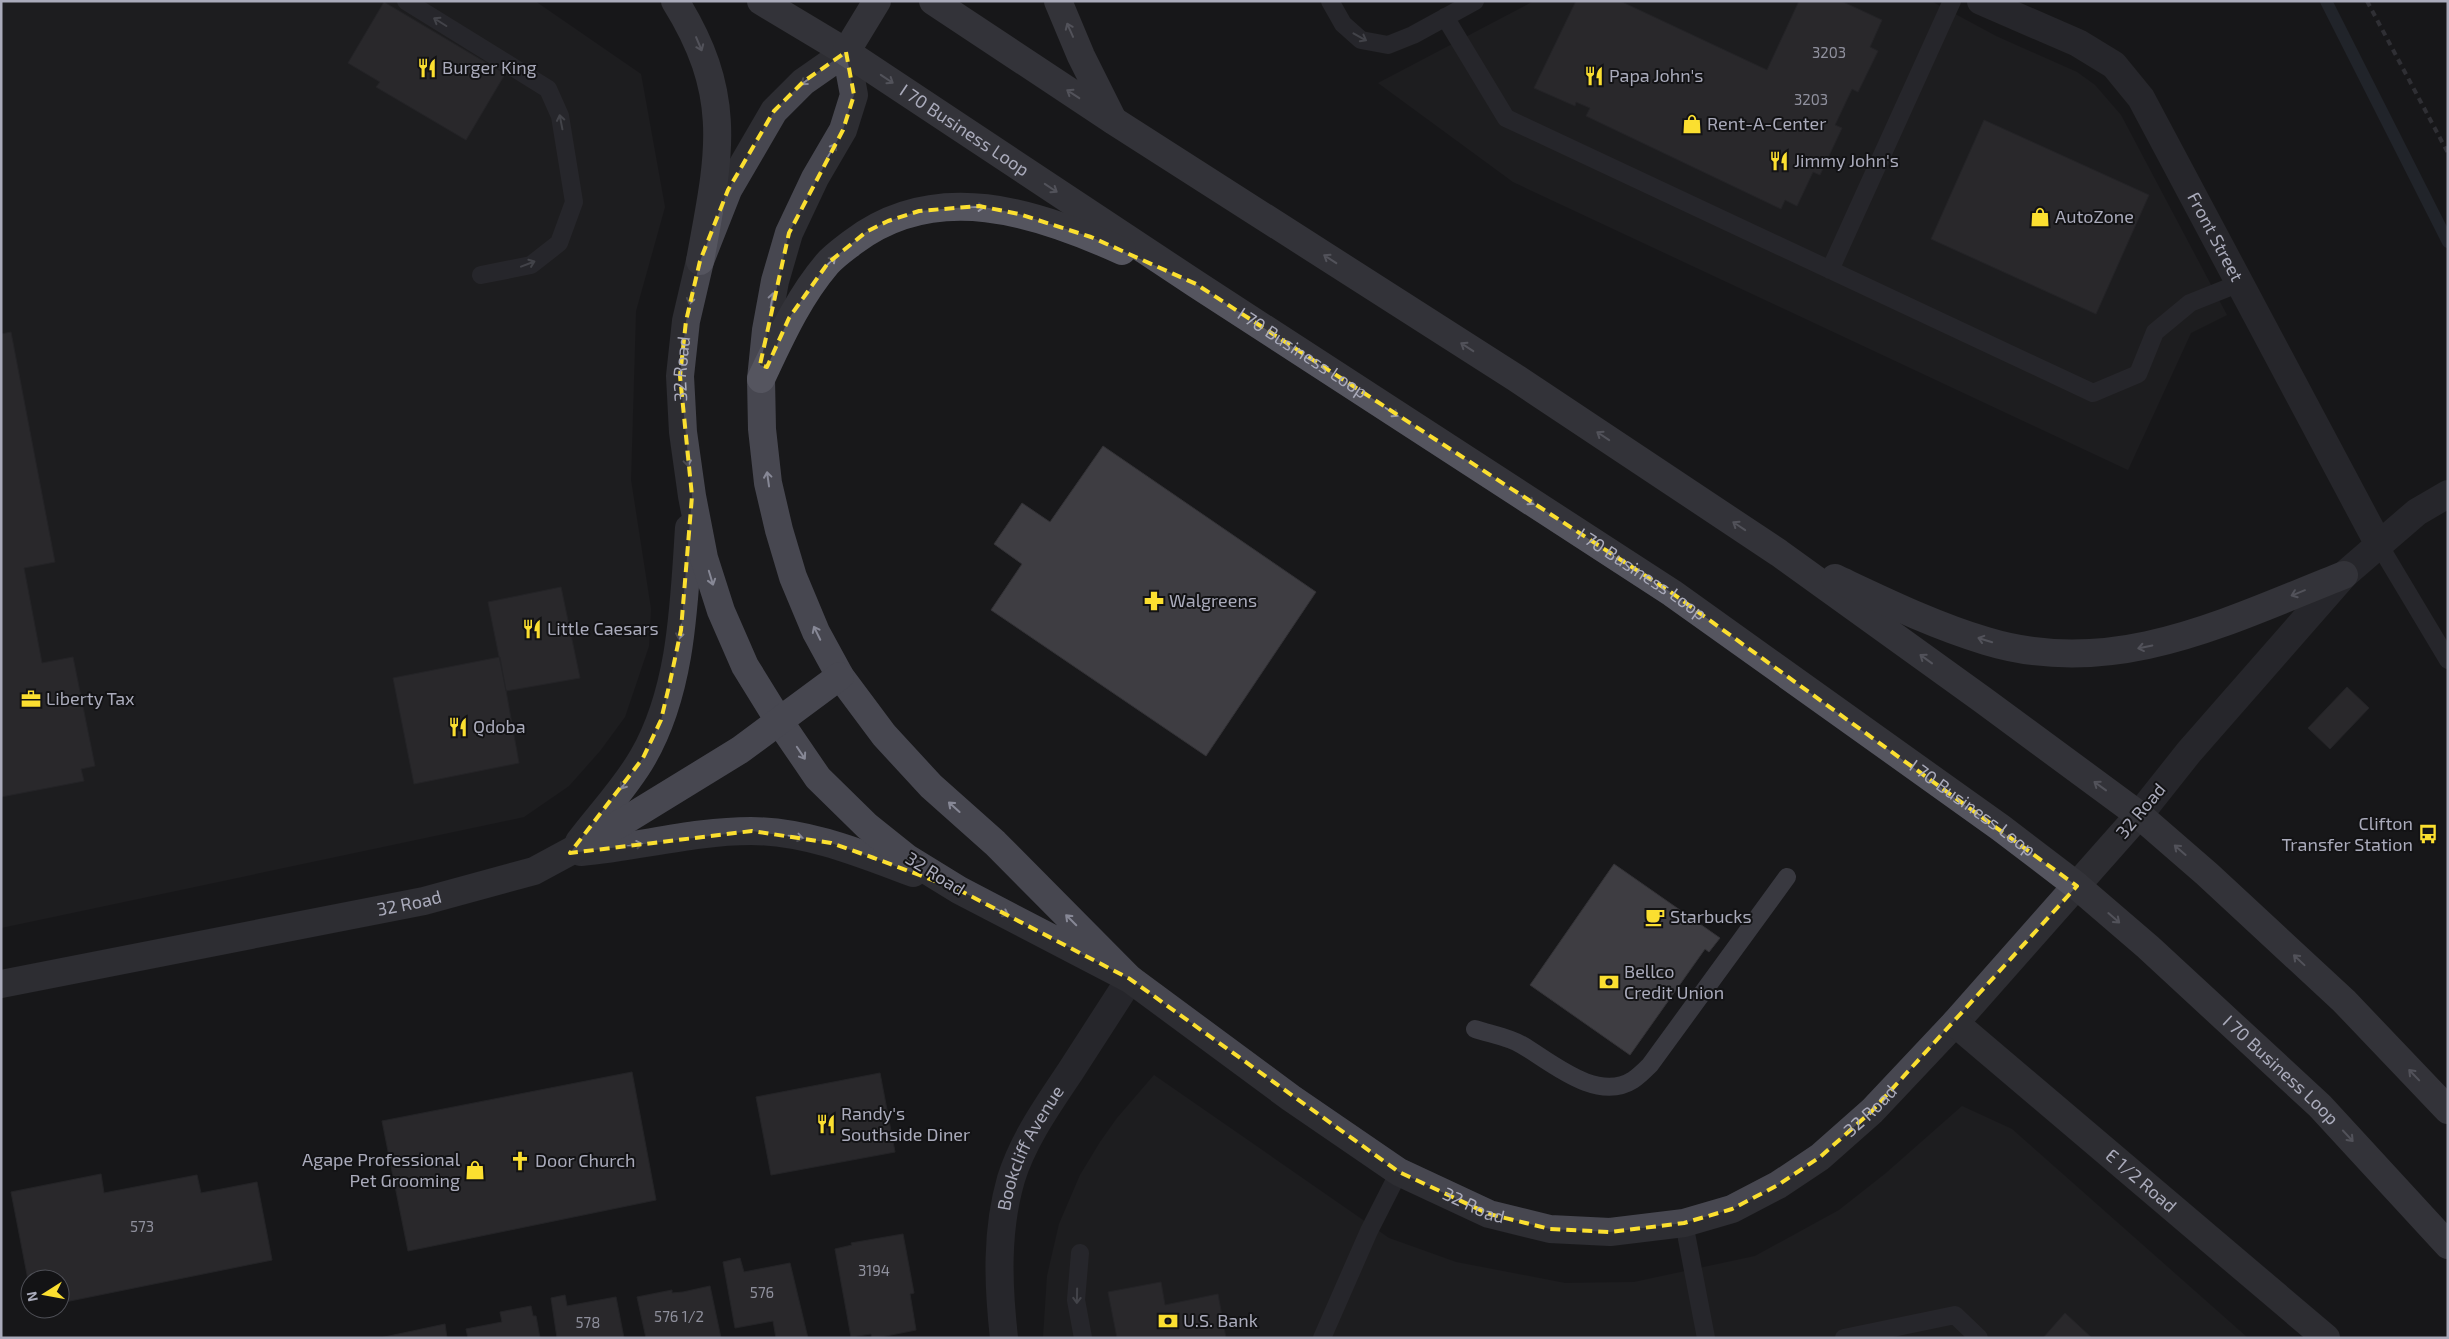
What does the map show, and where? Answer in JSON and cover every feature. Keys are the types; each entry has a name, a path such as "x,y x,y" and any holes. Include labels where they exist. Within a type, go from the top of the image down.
{"main road":[{"path":"675,1 698,41 710,74 717,110 718,146 714,184 700,261"},
{"name":"I 70 Business Loop","path":"761,1 846,52 1196,284 1672,593 2001,828 2077,886 2184,979 2320,1106 2448,1245"},
{"name":"32 Road","path":"846,52 877,1"},
{"path":"933,1 1114,121 1516,378 1779,553 2139,814 2237,900 2344,1001 2448,1110"},
{"path":"1058,1 1082,56 1114,121"},
{"path":"761,379 789,318 828,263 866,232 888,221 918,211 949,206 979,206 1020,214 1091,237 1196,284"},
{"path":"1779,553 1934,623 1987,641 2036,651 2070,655 2127,650 2164,642 2211,628 2344,575"}],"street":[{"name":"Front Street","path":"1981,1 2078,43 2114,65 2141,98 2378,543"},
{"name":"32 Road","path":"1130,979 958,890 908,858 866,826 818,778 779,721 746,666 721,612 704,558 692,496 683,432 680,376 686,321 700,261 728,190 774,111 803,82 846,52 854,95 843,130 815,178 789,233 775,281 766,330 761,379 763,438 768,483 779,530 793,578 816,632 840,676 884,735 931,786 995,843 1130,979 1291,1098 1399,1172 1488,1214 1550,1229 1610,1232 1684,1223 1732,1209 1778,1186 1820,1157 1872,1111 1955,1023 2077,886 2139,814 2188,752 2344,575 2378,543 2416,512 2448,494"},
{"path":"570,853 643,758 661,720 681,630 692,496"},
{"name":"32 Road","path":"1,984 424,901 534,871 570,853 740,750 840,676"},
{"path":"570,853 613,849 664,840 752,831 831,843 958,890"},
{"name":"Bookcliff Avenue","path":"1004,1338 999,1293 999,1251 1003,1212 1012,1178 1025,1146 1044,1111 1130,979"},
{"name":"E 1/2 Road","path":"1955,1023 2326,1338"}],"lane":[{"path":"406,1 548,89 560,116 574,202 559,243 531,265 481,275"},
{"path":"1330,1 1343,24 1361,40 1388,45 1413,35 1476,1"},
{"path":"1830,270 1952,1"},
{"path":"1445,17 1506,118 2092,393 2138,374 2155,332 2190,303 2240,283"},
{"path":"2378,543 2448,660"},
{"path":"1475,1029 1520,1044 1563,1073 1594,1085 1614,1086 1632,1081 1650,1065 1788,877"},
{"path":"1322,1338 1369,1231 1399,1172"},
{"path":"1684,1223 1706,1338"},
{"path":"1080,1253 1076,1300 1083,1338"},
{"path":"1844,1338 1955,1315 1979,1338"}],"highlighted area":[{"path":"846,52 854,95 843,130 789,233 760,365 767,367 789,318 828,263 866,232 888,221 919,211 979,206 1019,214 1091,237 1196,284 1672,593 2077,886 1872,1111 1820,1157 1778,1185 1732,1209 1684,1223 1610,1232 1550,1229 1489,1214 1399,1172 1130,979 959,890 874,858 831,843 752,831 570,853 643,758 661,720 670,682 681,630 692,496 680,376 686,321 700,261 728,190 774,111 803,82"}],"shaded area":[{"path":"1,1 535,1 641,74 665,207 636,311 631,480 651,609 649,646 625,717 600,751 569,786 524,817 1,928"},
{"path":"1534,1 1931,1 1996,36 2077,72 2095,85 2121,115 2227,315 2191,333 2128,470 1513,182 1378,83"},
{"path":"1154,1075 1389,1238 1456,1262 1565,1283 1634,1282 1755,1256 1839,1210 1886,1173 1962,1106 2012,1129 2248,1338 1043,1338 1047,1276 1059,1224 1080,1175 1100,1142 1117,1118"}],"building":[{"path":"1576,1 1620,1 1767,70 1799,1 1841,1 1882,20 1870,47 1878,51 1858,92 1852,89 1835,125 1842,128 1820,175 1813,172 1797,206 1785,200 1781,209 1586,116 1590,108 1576,102 1575,106 1534,88"},
{"name":"Burger King","path":"384,2 505,74 466,140 376,87 380,82 348,63"},
{"name":"AutoZone","path":"1984,120 2149,195 2096,314 1931,239"},
{"path":"11,332 55,562 24,568 42,663 73,657 95,766 81,769 84,781 1,797 1,334"},
{"name":"Walgreens","path":"1103,446 1316,592 1206,756 991,610 1022,564 994,544 1022,503 1050,522"},
{"name":"Little Caesars","path":"561,587 580,678 506,691 488,602"},
{"name":"Qdoba","path":"500,657 519,763 414,784 393,678"},
{"path":"2347,687 2369,708 2330,749 2308,728"},
{"path":"1614,864 1720,938 1709,952 1705,949 1630,1055 1530,985"},
{"path":"632,1072 656,1200 408,1251 382,1121"},
{"name":"Randy's Southside Diner","path":"880,1073 895,1152 771,1175 756,1097"},
{"path":"101,1174 104,1193 197,1175 201,1193 257,1182 272,1260 70,1301 70,1269 26,1269 11,1192"},
{"path":"903,1234 914,1293 910,1294 916,1330 876,1338 872,1338 871,1334 851,1337 835,1249 852,1245 851,1243"},
{"path":"740,1258 744,1272 790,1263 808,1338 776,1338 773,1321 735,1328 723,1262"},
{"name":"U.S. Bank","path":"1161,1282 1165,1305 1218,1294 1226,1338 1117,1338 1108,1292"},
{"path":"710,1286 721,1338 646,1338 637,1297 672,1290 672,1293 683,1292"},
{"path":"565,1295 567,1306 616,1297 624,1338 557,1338 551,1298"},
{"path":"531,1306 533,1316 536,1316 540,1338 468,1338 466,1329 502,1322 500,1312"},
{"path":"2065,1313 2092,1338 2043,1338"},
{"path":"445,1324 447,1338 380,1338"}],"waterway":[{"path":"2326,1 2448,242"}],"railway":[{"path":"2367,1 2448,153"}],"place":[{"name":"Burger King","path":"427,68"},
{"name":"Papa John's","path":"1594,76"},
{"name":"Rent-A-Center","path":"1692,124"},
{"name":"Jimmy John's","path":"1779,161"},
{"name":"AutoZone","path":"2040,217"},
{"name":"Walgreens","path":"1154,601"},
{"name":"Little Caesars","path":"532,629"},
{"name":"Liberty Tax","path":"31,699"},
{"name":"Qdoba","path":"458,727"},
{"name":"Clifton Transfer Station","path":"2428,834"},
{"name":"Starbucks","path":"1655,917"},
{"name":"Bellco Credit Union","path":"1609,982"},
{"name":"Randy's Southside Diner","path":"826,1124"},
{"name":"Door Church","path":"520,1161"},
{"name":"Agape Professional Pet Grooming","path":"475,1170"},
{"name":"U.S. Bank","path":"1168,1321"}]}
